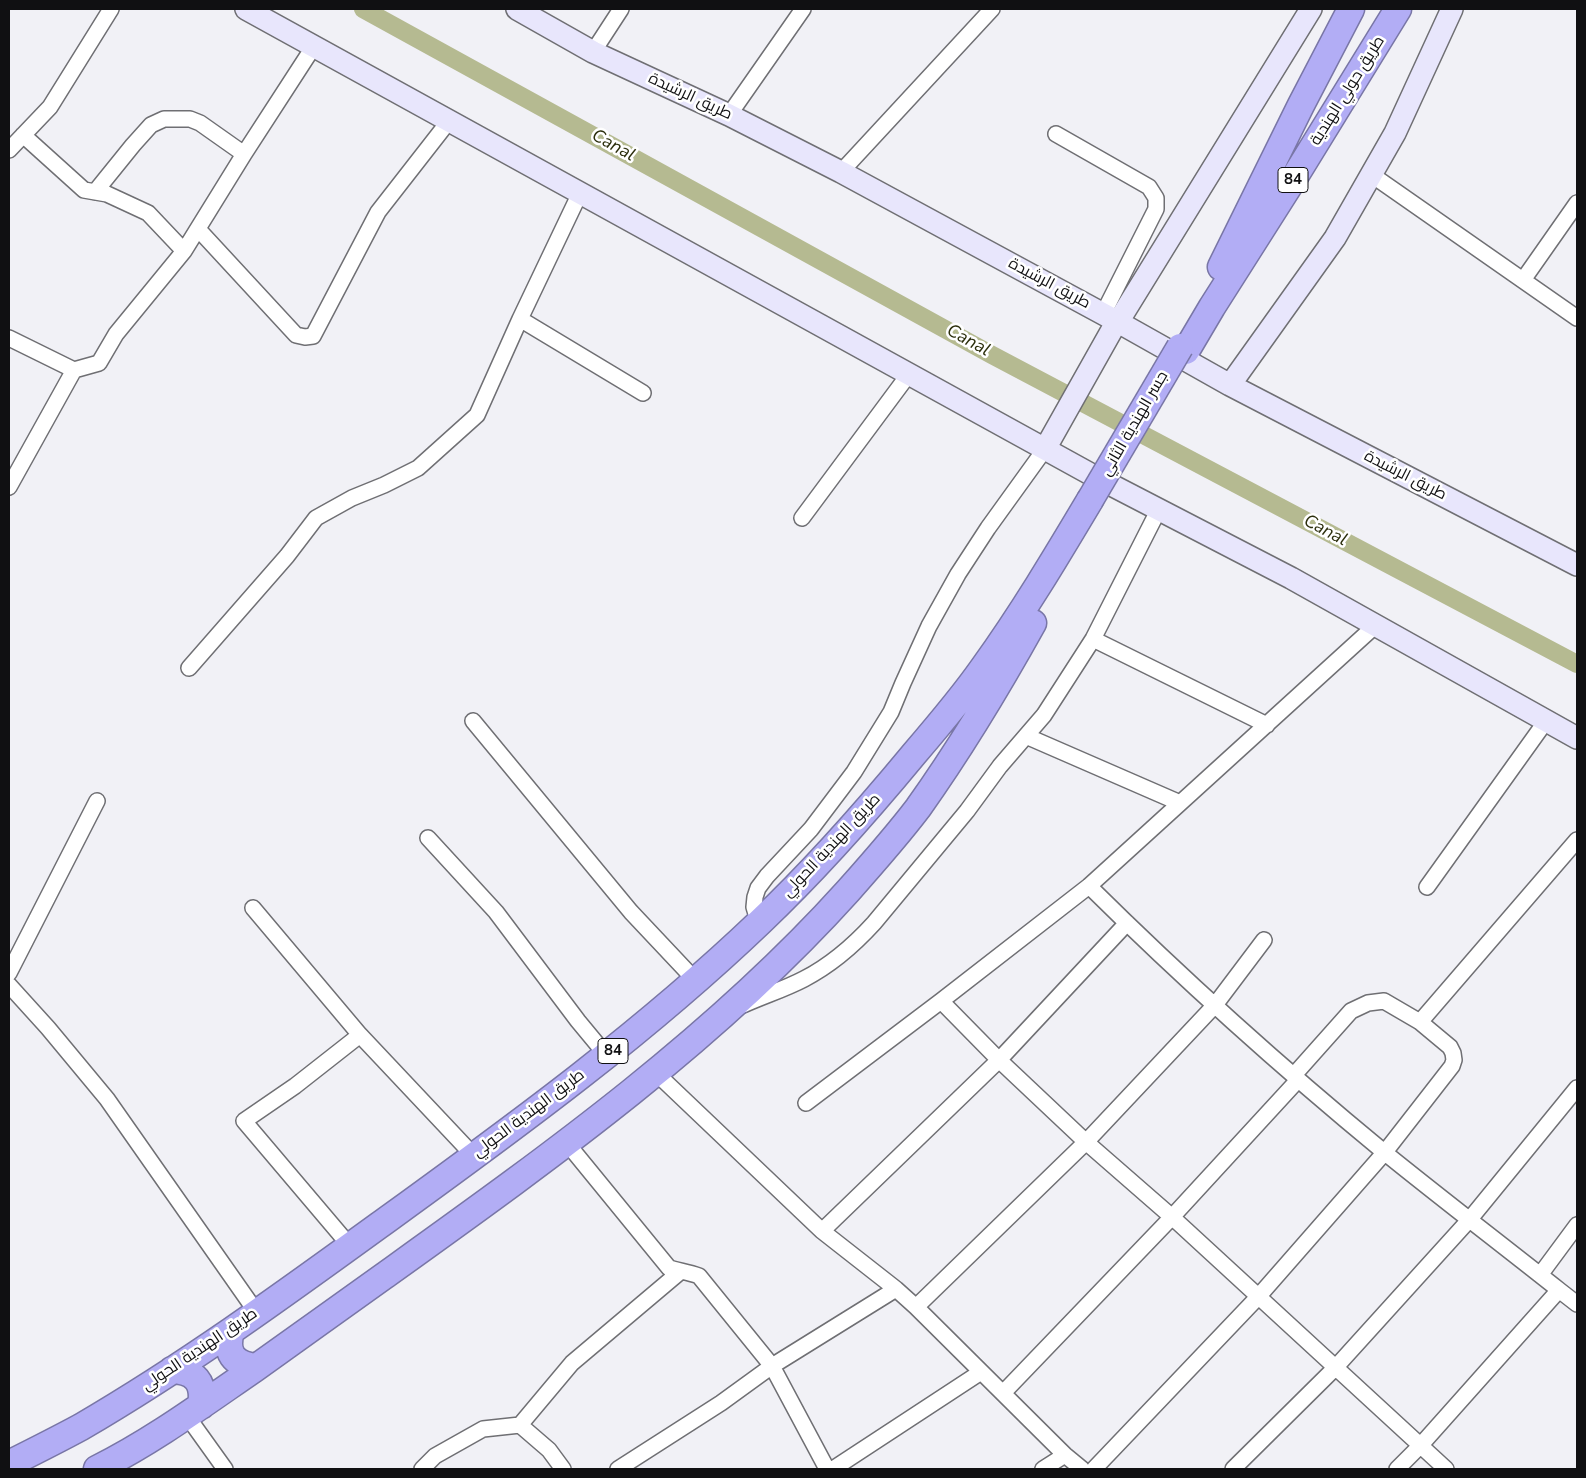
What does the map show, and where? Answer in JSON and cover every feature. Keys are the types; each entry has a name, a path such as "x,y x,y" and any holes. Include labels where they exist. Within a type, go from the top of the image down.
{"highway":[{"name":"طريق حولي الهندية","path":"1183,349 1266,174 1351,9"},
{"name":"طريق حولي الهندية","path":"1183,349 1289,186 1398,9"},
{"name":"جسر الهندية الثاني","path":"1094,502 1183,349"},
{"name":"طريق الهندية الحولي","path":"9,1464 77,1429 172,1370 256,1313 474,1156 606,1056 696,981 761,922 805,878 896,776 981,672 1094,502"},
{"name":"84","path":"97,1469 194,1411 510,1186 729,1011 789,954 878,857 917,809 950,761 1018,650 1094,502"},
{"path":"231,1330 228,1341 230,1352 236,1360 245,1366 256,1367"},
{"path":"172,1370 183,1370 193,1375 200,1384 203,1395 194,1411"}],"street":[{"path":"9,150 50,107 111,9"},
{"path":"246,9 1045,449 1291,578 1577,738"},
{"name":"طريق الرشيدة","path":"517,9 593,52 729,115 842,172 1113,319 1230,385 1577,566"},
{"path":"593,52 621,9"},
{"path":"729,115 803,9"},
{"path":"842,172 992,9"},
{"path":"1113,319 1311,9"},
{"path":"1230,385 1335,238 1395,133 1452,9"},
{"path":"9,338 74,370 100,363 116,334 184,251 314,46"},
{"path":"96,192 132,145 151,125 164,119 190,119 200,122 244,154"},
{"path":"198,229 296,335 313,336 378,212 449,121"},
{"path":"761,922 757,917 754,907 758,888 811,829 854,772 891,712 922,640 958,574 988,528 1045,449 1093,364 1113,319 1156,209 1156,198 1149,187 1056,134"},
{"path":"24,135 84,190 107,194 148,214 184,251"},
{"path":"1372,175 1577,318"},
{"path":"189,668 287,556 316,518 352,498 418,468 477,415 580,193"},
{"path":"1523,280 1577,203"},
{"path":"520,320 643,393"},
{"path":"9,487 74,370"},
{"path":"802,518 909,374"},
{"path":"729,1011 804,980 859,940 874,924 967,811 1000,766 1044,715 1093,640 1159,509"},
{"path":"806,1103 942,1001 1089,886 1376,626"},
{"path":"1093,640 1267,725"},
{"path":"1426,887 1546,720"},
{"path":"473,721 631,912 696,981"},
{"path":"1026,736 1180,803"},
{"path":"9,973 97,801"},
{"path":"428,838 496,912 606,1056"},
{"path":"1420,1022 1577,840"},
{"path":"1089,886 1215,1005 1296,1078 1385,1152 1577,1304"},
{"path":"253,908 360,1034 474,1156"},
{"path":"822,1231 1000,1060 1127,923"},
{"path":"916,1307 1086,1142 1215,1005 1264,940"},
{"path":"9,985 48,1028 107,1099 256,1313"},
{"path":"942,1001 1000,1060 1086,1142 1172,1217 1446,1469"},
{"path":"1003,1392 1172,1217 1296,1078 1351,1011 1368,1003 1384,1001 1420,1022 1450,1047 1454,1060 1452,1066 1385,1152 1258,1297 1094,1469"},
{"path":"350,1246 244,1121 295,1086 360,1034"},
{"path":"655,1072 822,1231 916,1307 1065,1455 1082,1469"},
{"path":"1233,1469 1335,1368 1470,1219 1577,1088"},
{"path":"566,1142 669,1268 681,1272 690,1272 699,1276 772,1366 827,1469"},
{"path":"1540,1275 1577,1225"},
{"path":"422,1469 435,1456 483,1429 520,1425 572,1363 681,1272"},
{"path":"618,1469 772,1366 896,1289"},
{"path":"1397,1469 1420,1446 1559,1290"},
{"path":"833,1469 981,1372"},
{"path":"194,1411 225,1469"},
{"path":"520,1425 549,1450 563,1469"},
{"path":"1043,1469 1065,1455"}],"waterway":[{"name":"Canal","path":"363,9 992,355 1577,664"}]}
